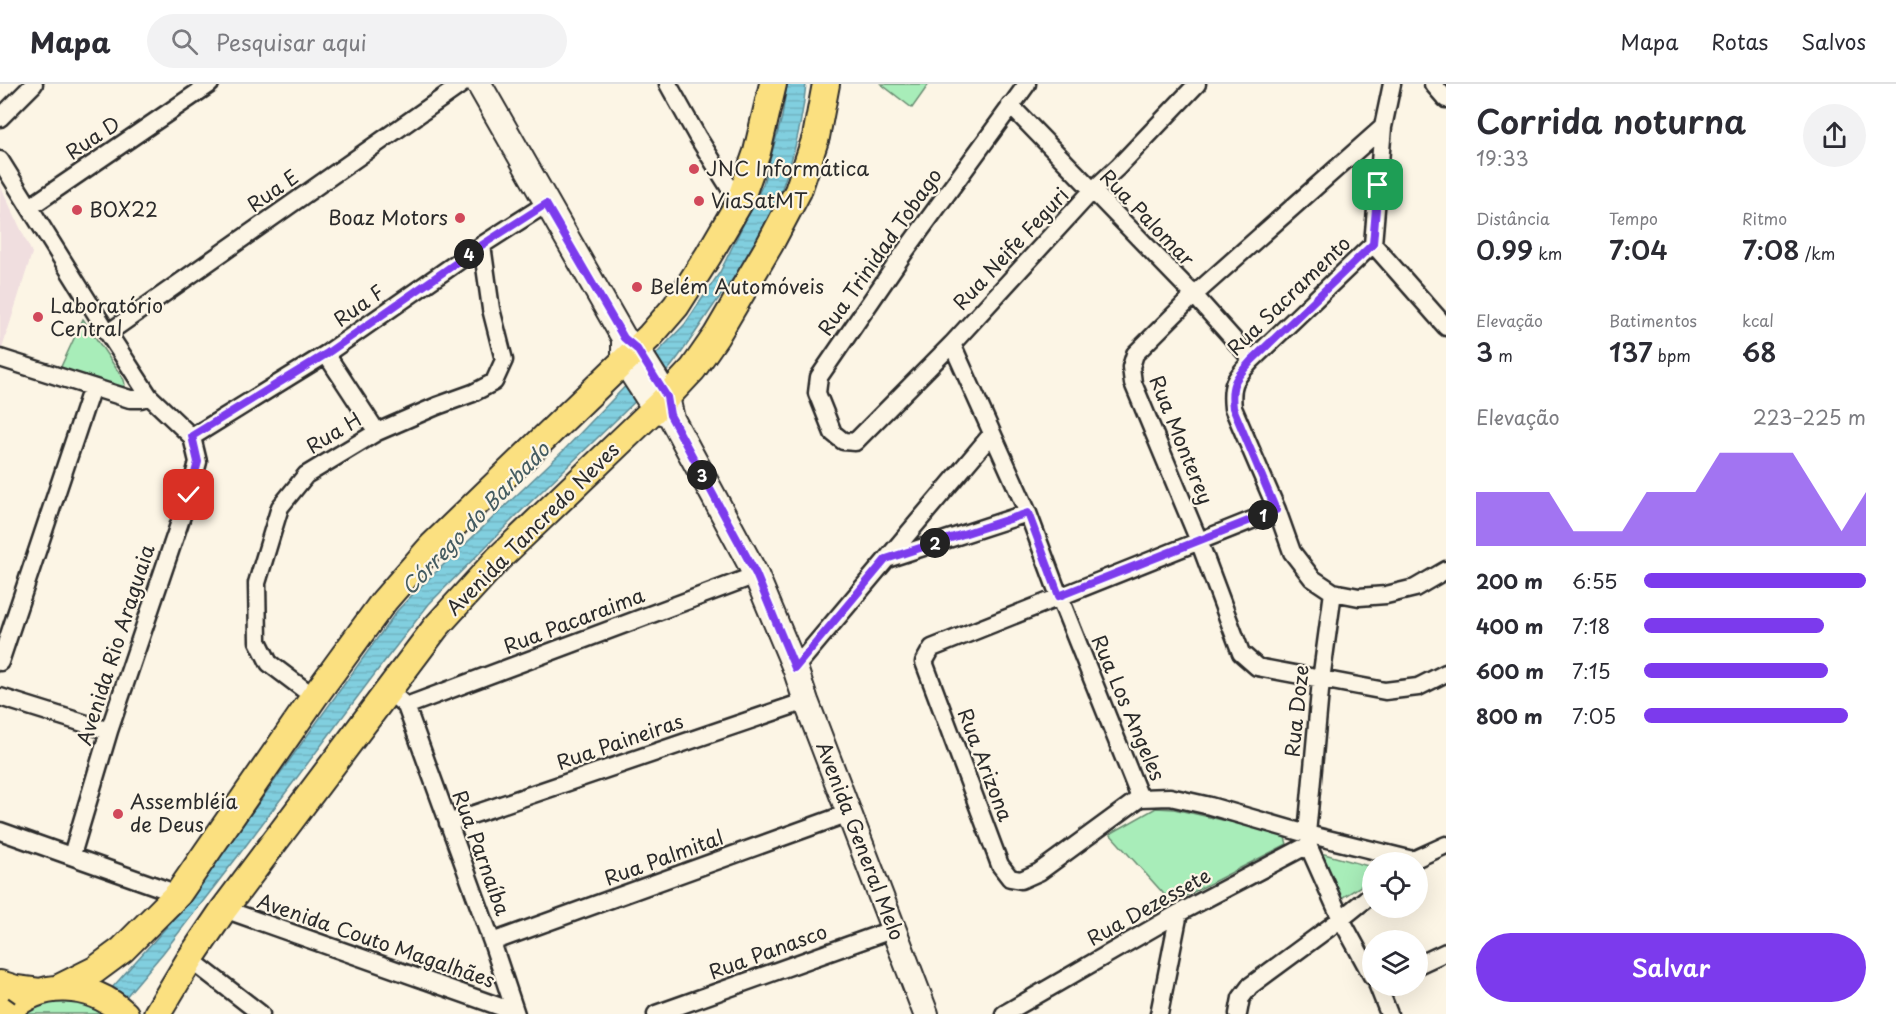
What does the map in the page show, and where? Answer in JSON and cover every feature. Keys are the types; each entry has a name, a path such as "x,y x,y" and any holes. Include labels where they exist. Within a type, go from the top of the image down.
{"main road":[{"path":"478,84 631,355"},
{"path":"0,1009 6,1014 14,1005 95,970 122,950 178,894 314,697 384,601 432,546 631,355 676,306 739,203 757,152 772,84"},
{"name":"Avenida Tancredo Neves","path":"157,1014 190,958 224,909 397,698 436,627 498,559 693,369 716,336 798,191 816,137 826,84"},
{"name":"Avenida General Melo","path":"631,355 660,402 756,574 795,668 926,1014"},
{"path":"0,984 16,989 87,991 112,1002 125,1014"}],"street":[{"path":"0,118 34,84"},
{"name":"Rua D","path":"30,207 210,84"},
{"name":"Rua E","path":"108,333 462,84"},
{"path":"668,84 739,203"},
{"name":"Rua Trinidad Tobago","path":"855,442 843,441 833,433 817,393 819,377 906,250 1027,84"},
{"name":"Rua Neife Feguri","path":"855,442 952,344 1092,191 1197,84"},
{"path":"1373,244 1383,127 1392,84"},
{"path":"1433,84 1446,99"},
{"name":"Rua Palomar","path":"1010,105 1194,295 1252,360"},
{"name":"Rua Monterey","path":"1383,127 1194,295 1135,354 1131,367 1133,383 1199,541 1241,653 1257,667 1385,691 1418,687 1446,673"},
{"path":"2,168 30,207 150,396 192,436"},
{"name":"Rua F","path":"192,436 326,354 482,245 546,204"},
{"name":"Rua Sacramento","path":"1446,327 1373,244 1252,360 1236,378 1231,394 1233,408 1292,552 1312,578 1334,592 1359,597 1386,595 1415,588 1446,570"},
{"name":"Rua H","path":"314,697 269,663 258,641 257,583 280,507 306,475 377,432 473,393 494,382 504,360 491,309 482,245"},
{"name":"Rua Los Angeles","path":"952,344 1028,513 1140,798 1170,797 1210,806 1307,839 1369,852"},
{"path":"326,354 377,432"},
{"path":"0,358 130,399 150,396"},
{"path":"0,662 92,387"},
{"path":"795,668 991,435"},
{"name":"Avenida Rio Araguaia","path":"72,855 109,731 189,495 198,462 192,436"},
{"path":"1059,596 1276,510"},
{"path":"886,559 1028,513"},
{"name":"Rua Pacaraima","path":"397,698 756,574"},
{"name":"Rua Doze","path":"1307,839 1321,680 1334,592"},
{"name":"Rua Arizona","path":"1059,596 932,648 924,662 1000,865 1010,878 1021,880 1040,872 1140,798"},
{"path":"0,697 109,731"},
{"name":"Rua Parnaíba","path":"397,698 448,823 492,942 515,1013"},
{"name":"Rua Paineiras","path":"448,823 806,701"},
{"name":"Rua Palmital","path":"492,942 849,813"},
{"path":"0,831 178,894"},
{"path":"1307,839 1341,919 1362,958"},
{"name":"Rua Dezessete","path":"1004,1014 1307,839"},
{"name":"Rua Los Angeles","path":"1428,853 1446,845"},
{"path":"1238,1014 1240,998 1250,986 1362,902"},
{"name":"Avenida Couto Magalhães","path":"224,909 515,1013"},
{"path":"1159,1014 1179,913"},
{"name":"Rua Panasco","path":"656,1014 894,929"},
{"path":"1428,960 1446,952"},
{"path":"190,958 261,1014"},
{"path":"1382,996 1389,1014"}],"shaded area":[{"path":"0,185 32,253 1,352 0,352"}],"green space":[{"path":"881,84 929,84 912,108"},
{"path":"83,319 124,380 125,385 118,391 59,371"},
{"path":"1156,808 1174,809 1284,834 1287,844 1172,903 1110,834"},
{"path":"1317,852 1362,864 1362,885 1337,901"},
{"path":"75,999 111,1014 21,1014 43,1002"}],"water":[{"path":"787,84 806,84 795,148 773,211 753,249 675,361 429,604 163,953 124,999 110,990 180,912 397,611 563,451 685,324 720,272 763,184 782,117"}],"place":[{"name":"JNC Informática","path":"694,169"},
{"name":"ViaSatMT","path":"699,201"},
{"name":"BOX22","path":"77,210"},
{"name":"Boaz Motors","path":"460,218"},
{"name":"Belém Automóveis","path":"637,287"},
{"name":"Laboratório Central","path":"38,317"},
{"name":"Assembléia de Deus","path":"118,814"}],"route":[{"path":"189,495 198,462 192,436 326,354 482,245 546,204 624,338 637,349 667,397 670,415 756,574 795,668 886,559 1028,513 1059,596 1276,510 1233,408 1231,394 1236,378 1373,244 1378,185"}],"water label":[{"name":"Córrego do Barbado","path":"476,519"}]}
